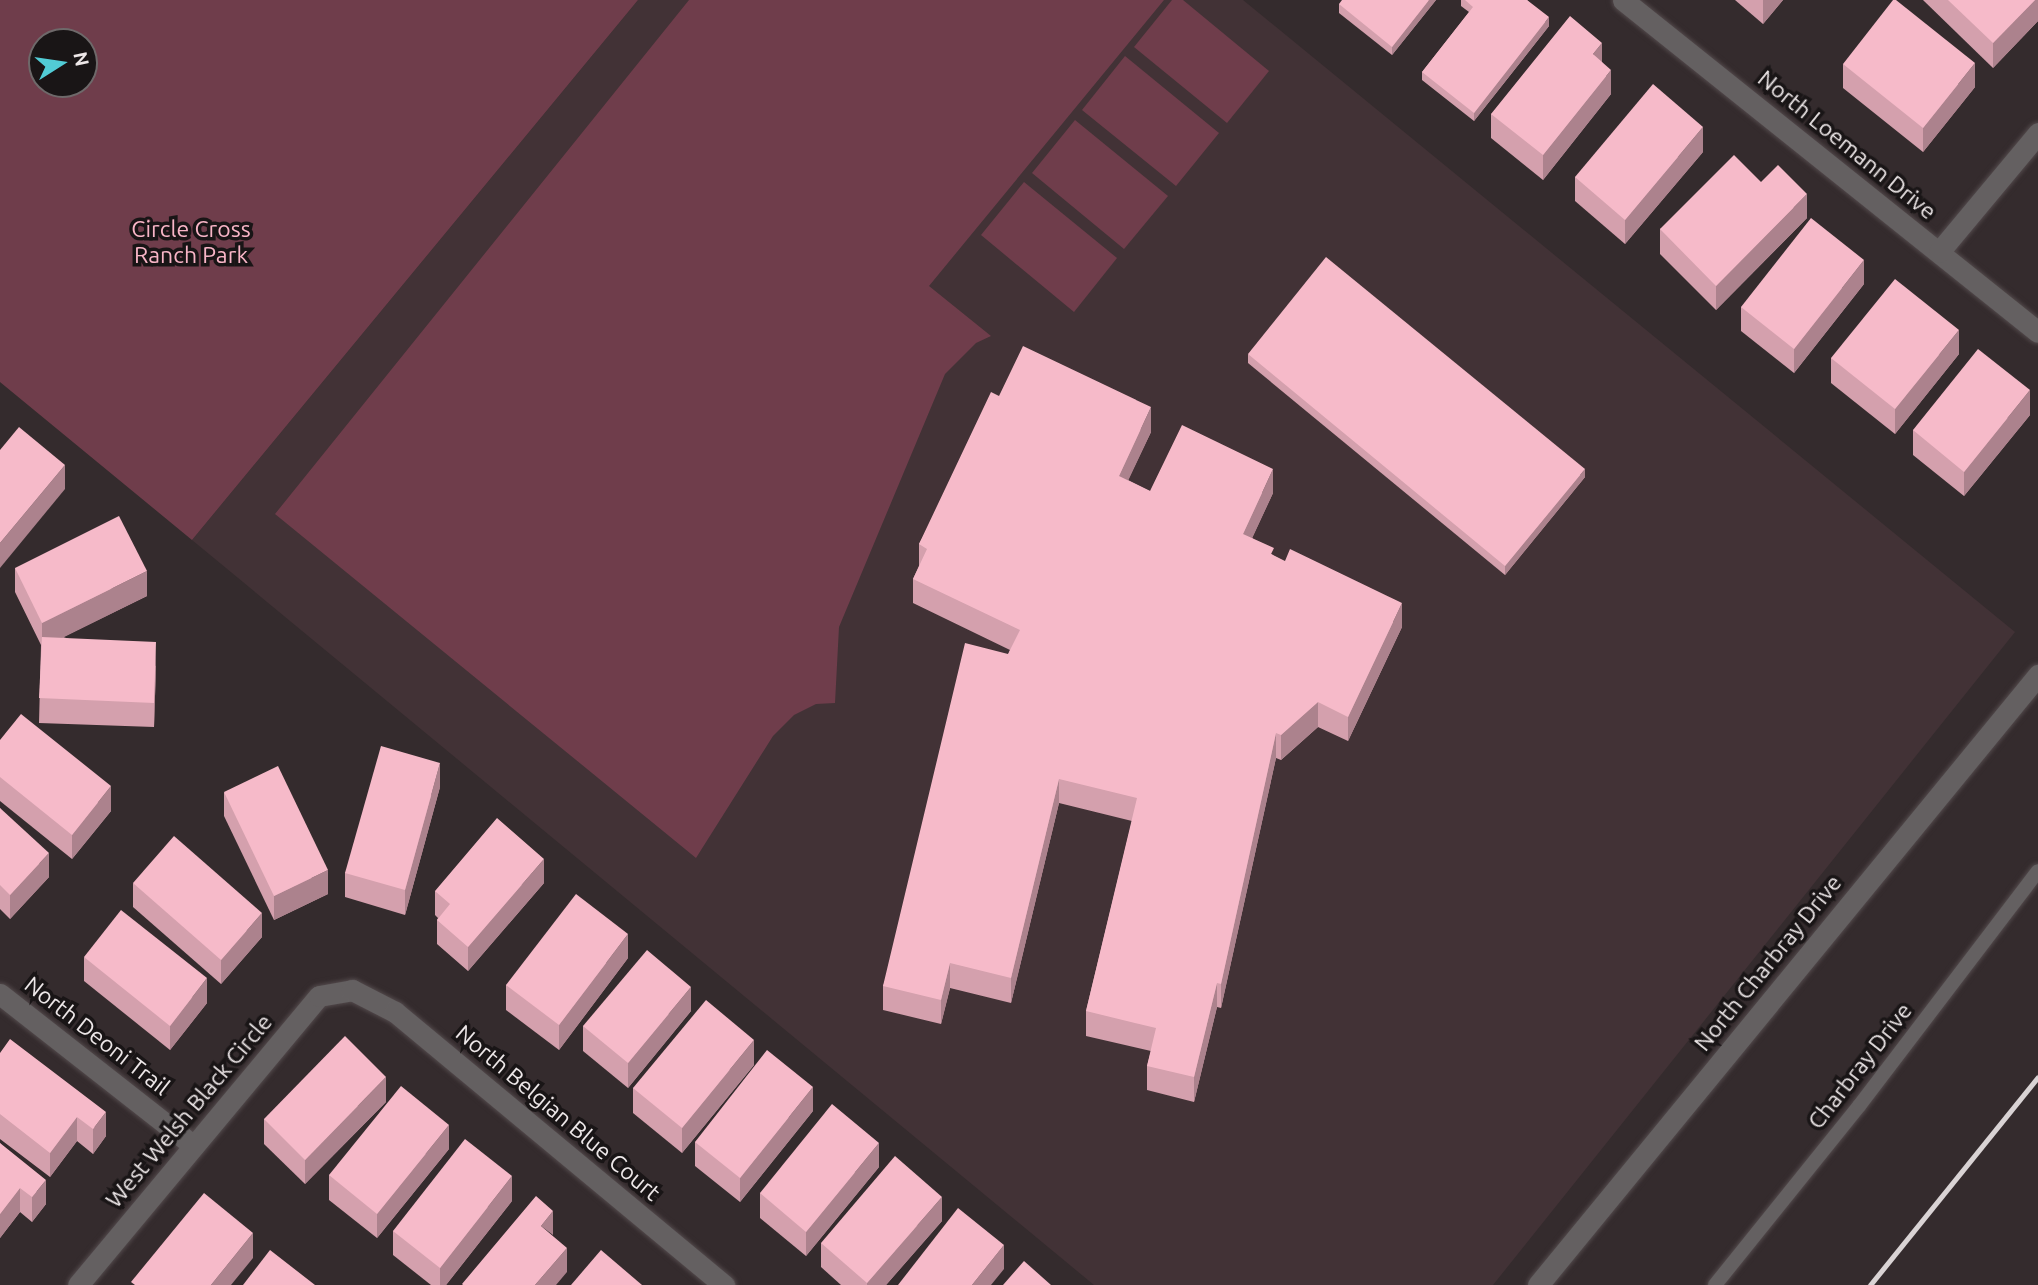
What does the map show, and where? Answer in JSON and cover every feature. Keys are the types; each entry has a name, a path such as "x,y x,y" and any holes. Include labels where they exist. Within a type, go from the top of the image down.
{"street":[{"name":"North Loemann Drive","path":"1623,0 2038,332"},
{"path":"1939,252 2038,133"},
{"name":"North Charbray Drive","path":"1538,1285 2038,675"},
{"name":"West Welsh Black Circle","path":"78,1285 319,996 352,990"},
{"name":"North Belgian Blue Court","path":"352,990 395,1012 724,1285"},
{"name":"North Deoni Trail","path":"0,994 194,1146"}],"lane":[{"name":"Charbray Drive","path":"1715,1285 1859,1106 2038,871"}],"shaded area":[{"path":"638,0 1243,0 2015,632 1493,1285 1094,1285 192,540"}],"green space":[{"name":"Circle Cross Ranch Park","path":"0,0 638,0 192,540 0,382"},
{"path":"689,0 1164,0 929,286 991,336 976,343 945,374 839,627 835,703 816,704 794,715 773,736 696,858 275,514"},
{"path":"1172,0 1183,0 1269,71 1227,123 1134,47"},
{"path":"1125,56 1219,133 1176,186 1082,110"},
{"path":"1075,120 1168,196 1124,249 1032,173"},
{"path":"1024,182 1117,258 1074,312 981,235"}],"building":[{"path":"1342,0 1429,0 1392,47 1339,4"},
{"path":"1465,0 1527,0 1549,17 1474,113 1422,72 1473,7"},
{"path":"1893,0 1975,63 1923,128 1843,64"},
{"path":"1948,0 2035,0 1993,43"},
{"path":"1570,16 1602,43 1593,54 1611,70 1543,155 1491,114"},
{"path":"1653,84 1703,127 1625,220 1575,177"},
{"path":"1734,155 1761,182 1778,165 1807,194 1716,286 1660,229"},
{"path":"1811,218 1864,260 1794,349 1741,307"},
{"path":"1326,257 1585,469 1505,566 1248,354"},
{"path":"1895,279 1959,330 1895,409 1831,358"},
{"path":"1023,346 1151,407 1119,476 1150,491 1182,425 1273,469 1243,534 1274,548 1271,554 1285,561 1290,549 1402,603 1348,717 1318,702 1281,735 1276,733 1221,984 1217,983 1194,1077 1147,1066 1156,1028 1086,1011 1137,798 1059,779 1011,978 950,963 941,1000 883,986 965,643 1008,654 1020,630 913,579 927,549 919,544 991,392 999,396"},
{"path":"1978,349 2030,390 1964,472 1913,430"},
{"path":"19,427 65,465 0,543 0,450"},
{"path":"119,516 147,571 42,623 15,568"},
{"path":"42,637 156,642 154,703 39,698"},
{"path":"21,714 111,786 72,835 0,777 0,740"},
{"path":"381,746 440,763 405,890 345,873"},
{"path":"278,766 328,870 274,896 224,792"},
{"path":"0,808 49,853 10,895 0,885"},
{"path":"497,818 544,859 468,947 437,920 450,904 435,891"},
{"path":"174,836 262,913 221,960 133,883"},
{"path":"576,894 628,934 559,1025 506,985"},
{"path":"121,910 207,978 170,1026 84,957"},
{"path":"647,950 691,987 628,1063 583,1026"},
{"path":"706,1000 754,1040 682,1128 633,1088"},
{"path":"345,1036 386,1077 305,1160 264,1119"},
{"path":"10,1039 106,1112 93,1129 77,1117 50,1153 0,1114 0,1053"},
{"path":"767,1050 813,1087 740,1178 695,1142"},
{"path":"401,1086 449,1125 377,1214 329,1175"},
{"path":"832,1104 879,1143 806,1232 760,1193"},
{"path":"465,1139 512,1176 440,1268 393,1231"},
{"path":"0,1143 46,1180 32,1197 20,1188 0,1214"},
{"path":"895,1156 942,1197 867,1283 821,1243"},
{"path":"204,1193 253,1233 211,1285 135,1285 131,1282"},
{"path":"536,1196 553,1211 541,1226 567,1248 535,1285 463,1285 462,1284"},
{"path":"958,1208 1004,1245 972,1285 898,1285"},
{"path":"270,1250 315,1285 243,1285"},
{"path":"601,1250 642,1285 571,1285"},
{"path":"1024,1261 1051,1285 1003,1285"}],"railway":[{"path":"1870,1285 2038,1077"}]}
